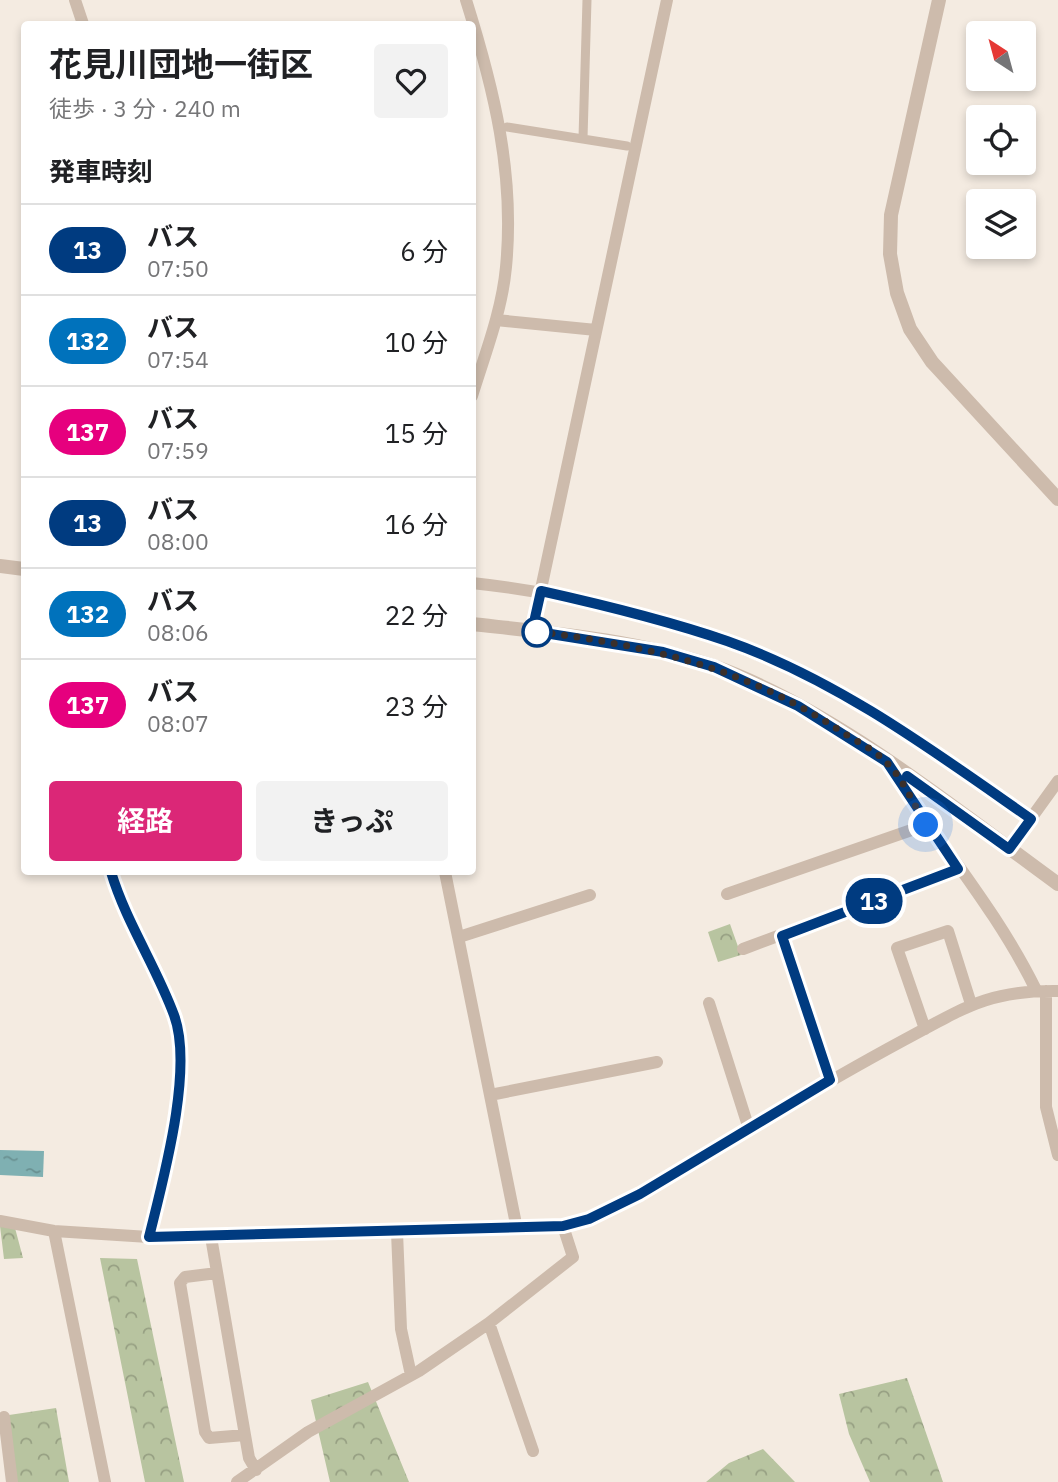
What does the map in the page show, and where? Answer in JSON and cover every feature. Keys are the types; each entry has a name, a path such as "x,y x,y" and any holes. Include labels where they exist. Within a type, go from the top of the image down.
{"street":[{"path":"75,0 82,21"},
{"path":"466,0 472,21"},
{"path":"583,138 587,0"},
{"path":"532,631 667,0"},
{"path":"939,0 891,215 890,254 894,284 911,329 932,362 1058,499"},
{"path":"476,33 503,139 509,186 506,268 496,320 476,383"},
{"path":"508,127 627,146"},
{"path":"496,320 596,330"},
{"path":"0,566 21,569"},
{"path":"476,583 541,591 612,607 729,642 782,665 887,720 1031,819"},
{"path":"476,624 629,644 714,667 798,706 887,762 1058,884"},
{"path":"887,762 926,825 958,869 972,883 1047,990 1046,1107 1058,1154"},
{"path":"1009,849 1058,781"},
{"path":"727,894 926,825"},
{"path":"743,949 958,869"},
{"path":"112,875 126,912 175,1017 181,1045 178,1096 149,1237"},
{"path":"447,875 517,1229"},
{"path":"459,937 590,895"},
{"path":"925,1029 897,948 948,931 971,1004"},
{"path":"782,936 830,1080"},
{"path":"0,1221 54,1230 149,1237 563,1226 589,1219 640,1194 830,1080 971,1004 1017,990 1047,990"},
{"path":"709,1003 749,1129"},
{"path":"490,1095 657,1062"},
{"path":"237,1482 308,1432 411,1375 489,1323 573,1256 563,1226"},
{"path":"54,1230 105,1482"},
{"path":"397,1232 401,1329 411,1375"},
{"path":"211,1237 249,1458 256,1470"},
{"path":"217,1273 186,1277 180,1283 205,1432 209,1438 215,1439 245,1436"},
{"path":"489,1323 533,1451"},
{"path":"4,1417 12,1482"}],"green space":[{"path":"730,924 741,955 718,962 708,932"},
{"path":"0,1226 15,1228 23,1258 4,1259"},
{"path":"100,1258 137,1259 184,1482 145,1482"},
{"path":"907,1378 943,1482 870,1482 849,1434 839,1394"},
{"path":"368,1382 409,1482 330,1482 311,1400"},
{"path":"56,1408 69,1482 15,1482 9,1415"},
{"path":"763,1449 795,1482 706,1482 729,1463"}],"water":[{"path":"0,1150 44,1151 43,1177 0,1175"}],"bus line":[{"name":"13","path":"112,875 126,912 175,1017 181,1045 178,1096 149,1237 563,1226 589,1219 640,1194 830,1080 782,936 958,869 926,825 887,762 856,741 768,690 714,667 629,644 532,631 541,591 612,607 690,630 729,642 782,665 887,720 1031,819 1009,849 907,776"}],"route":[{"path":"537,632 532,631 622,643 663,652 714,667 768,690 827,722 887,762 926,825"}]}
